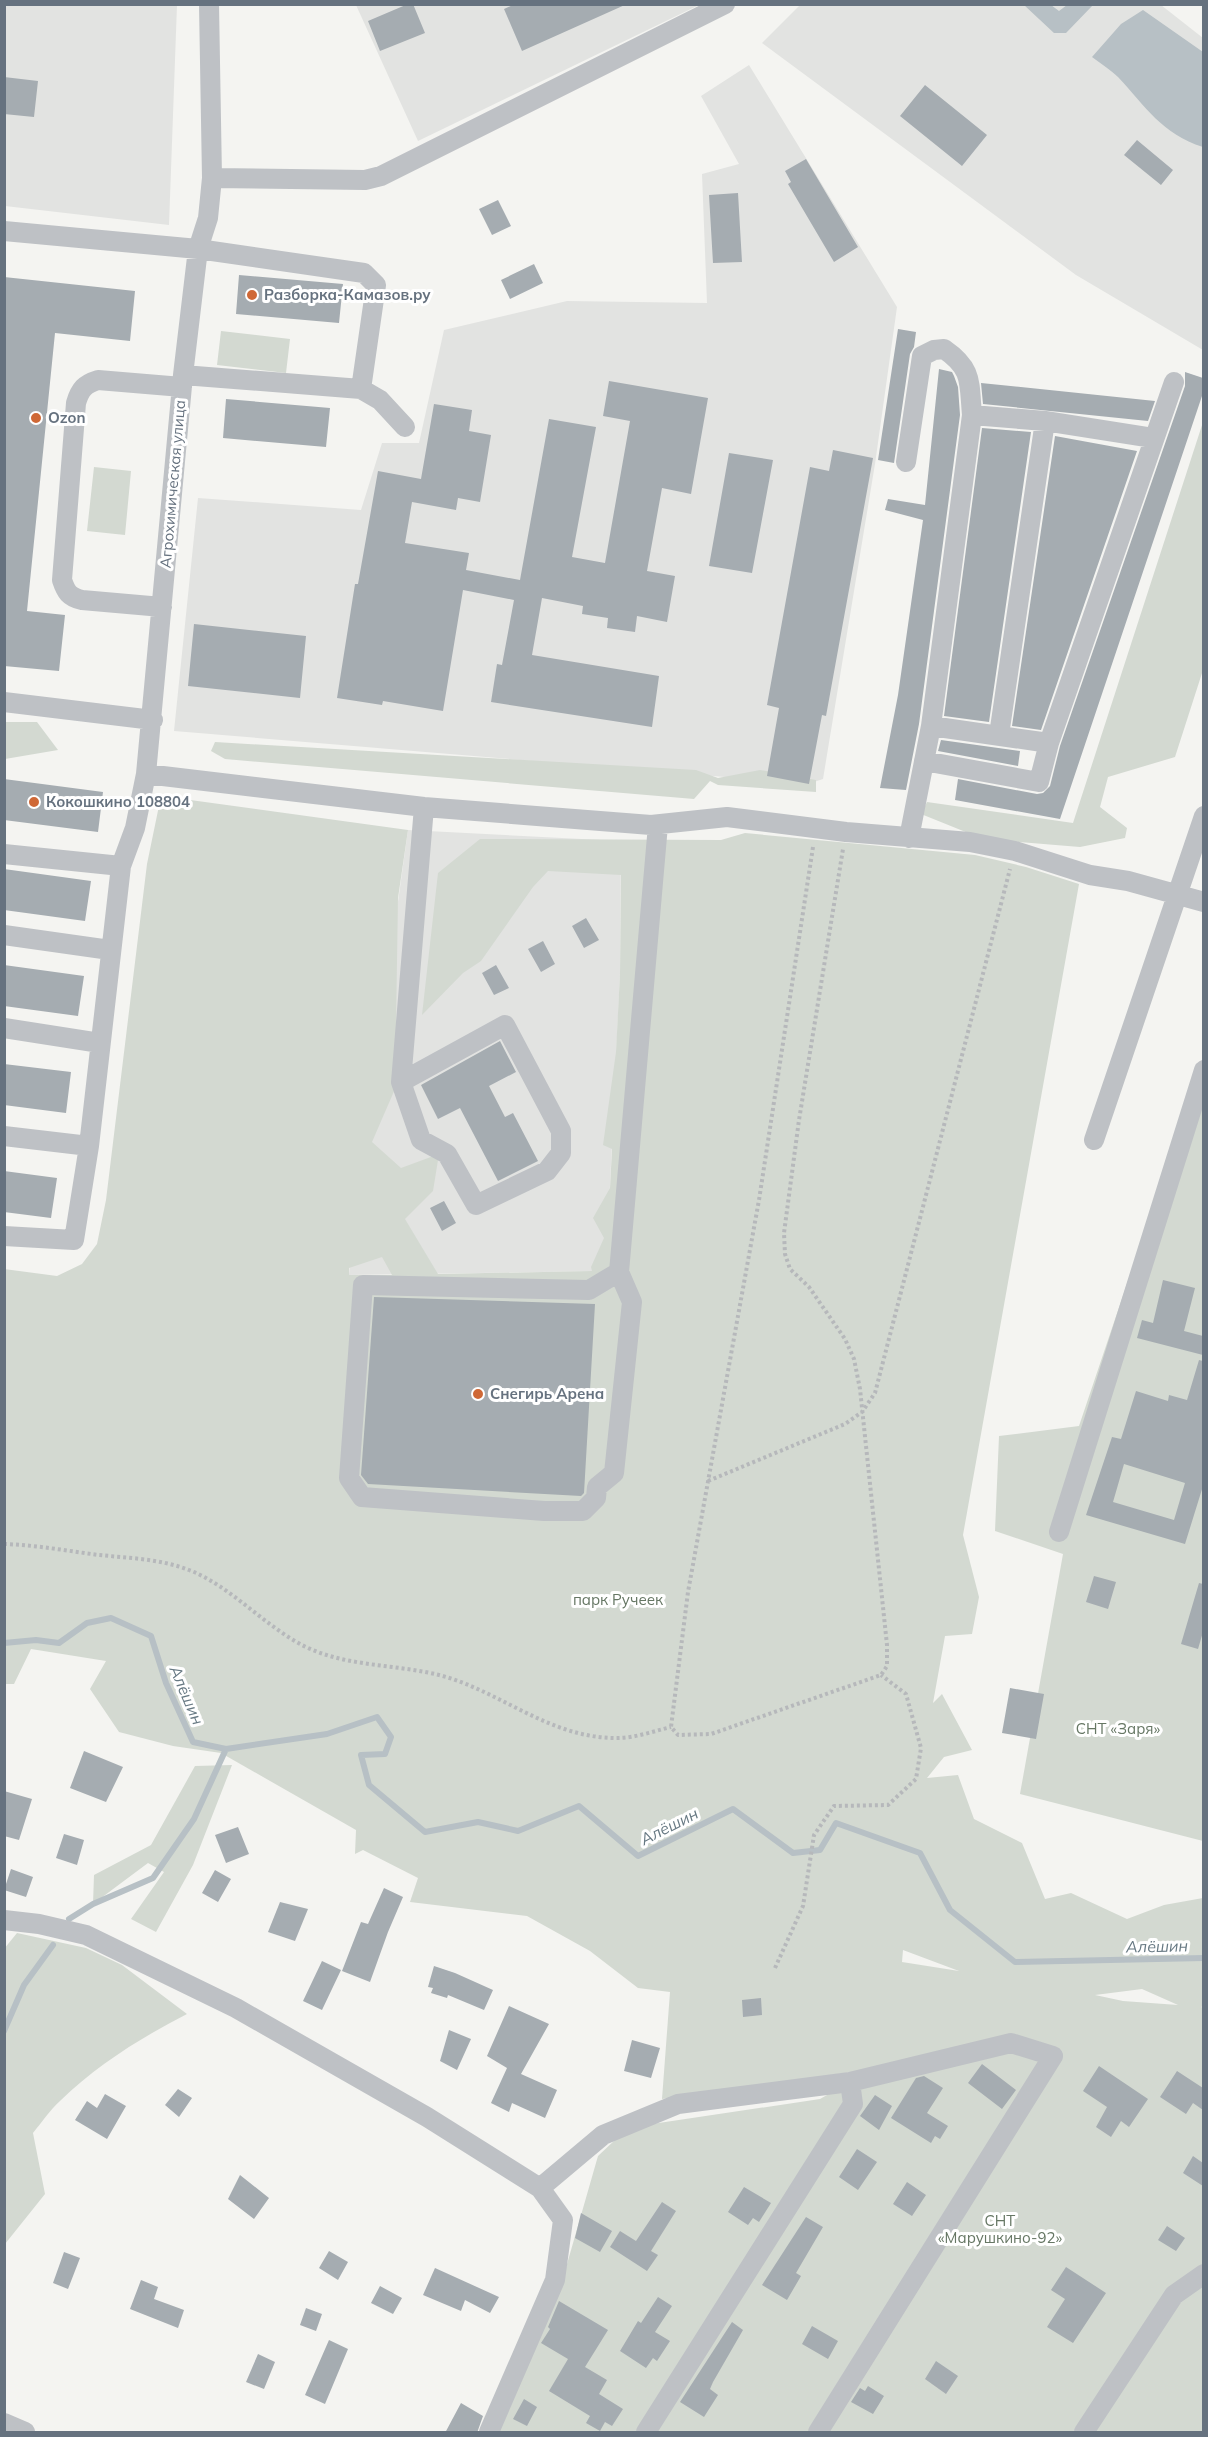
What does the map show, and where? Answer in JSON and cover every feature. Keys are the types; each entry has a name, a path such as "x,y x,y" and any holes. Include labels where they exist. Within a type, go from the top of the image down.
{"street":[{"name":"Агрохимическая улица","path":"4,1236 74,1240 89,1146 121,866 135,828 146,774 153,720 182,381 198,249 208,218 212,178 209,4"},
{"path":"212,178 365,180 381,176 725,4"},
{"path":"4,231 198,249 364,273 376,285 361,389"},
{"path":"906,462 922,356 927,352 944,349 955,357 969,374 972,415 931,726 909,838"},
{"path":"162,607 82,600 72,597 66,591 62,580 76,402 80,391 87,384 99,380 182,381 361,389 380,400 405,427"},
{"path":"924,761 1039,782 1049,743 1174,382"},
{"path":"972,415 1045,421 1153,438"},
{"path":"999,735 1045,421"},
{"path":"4,702 153,720"},
{"path":"931,726 1049,743"},
{"path":"146,774 424,807 658,825 727,817 816,829 970,842 1015,851 1090,875 1128,881 1203,902"},
{"path":"401,1082 505,1025 561,1131 561,1153 547,1171 476,1205 447,1154 421,1140 401,1082 424,807"},
{"path":"1094,1140 1203,816"},
{"path":"620,1272 589,1290 363,1285 349,1478 362,1497 583,1511 596,1498 597,1487 614,1473 632,1302 620,1272 658,825"},
{"path":"4,854 121,866"},
{"path":"4,935 110,950"},
{"path":"4,1028 100,1043"},
{"path":"1059,1533 1203,1070"},
{"path":"4,1136 89,1146"},
{"path":"4,1920 39,1924 86,1935 236,2007 427,2117 540,2188 562,2220 555,2280 489,2433"},
{"path":"540,2188 603,2135 678,2104 850,2082 1011,2043 1053,2056 818,2433"},
{"path":"646,2433 853,2104 850,2082"},
{"path":"1084,2433 1174,2295 1203,2274"},
{"path":"4,2423 25,2433"}],"path":[{"path":"816,829 759,1200 688,1592 671,1727 678,1735 711,1734 881,1676 887,1666 887,1645 862,1412 854,1359 845,1339 809,1287 790,1269 785,1254 784,1233 799,1120 846,832"},
{"path":"708,1481 845,1424 862,1412 875,1394 1015,851"},
{"path":"4,1544 34,1545 161,1562 190,1570 217,1585 277,1630 305,1646 347,1660 440,1675 484,1692 564,1731 619,1738 671,1727"},
{"path":"775,1968 803,1906 814,1835 834,1806 888,1805 916,1779 921,1748 906,1694 881,1676"}],"shaded area":[{"path":"4,5 177,5 169,225 5,206"},
{"path":"356,5 699,5 418,141"},
{"path":"800,5 1161,5 1203,38 1203,350 1076,275 762,43"},
{"path":"1024,5 1051,5 1059,11 1067,5 1093,5 1066,33 1054,33"},
{"path":"1143,10 1203,52 1203,147 1176,135 1165,127 1118,77 1092,57 1121,24"},
{"path":"749,65 897,307 875,464 823,779 808,784 174,731 198,498 361,510 382,443 419,443 444,330 567,301 707,303 702,174 739,164 701,96"},
{"path":"408,830 621,841 620,973 606,1271 349,1275 352,1232"}],"green space":[{"path":"221,331 290,339 286,373 217,365"},
{"path":"1203,422 1203,670 1175,757 1108,777 1100,807 1127,828 1125,838 1080,847 983,839 921,814 927,802 1073,823"},
{"path":"94,467 131,471 125,535 87,531"},
{"path":"5,722 37,722 58,750 5,759"},
{"path":"215,742 696,770 718,778 760,770 816,780 816,792 718,785 710,781 694,799 225,759 211,751"},
{"name":"парк Ручеек","path":"161,796 408,830 398,898 395,1089 372,1142 401,1168 439,1154 433,1191 405,1219 438,1274 592,1271 591,1267 604,1238 593,1218 610,1188 612,1149 603,1145 616,1052 621,875 548,871 533,887 481,961 463,973 422,1015 438,873 480,839 721,840 745,833 975,855 1026,867 1079,884 963,1535 979,1597 972,1634 945,1636 933,1703 942,1694 972,1750 944,1757 927,1778 958,1775 974,1819 1022,1843 1045,1899 1071,1893 1127,1919 1164,1905 1203,1898 1204,2006 1201,2007 1204,2008 1203,2432 498,2432 561,2285 598,2156 616,2139 652,2124 820,2099 873,2069 662,2099 670,1992 638,1988 590,1951 527,1916 410,1902 418,1878 363,1850 355,1854 356,1830 221,1753 173,1746 119,1732 90,1689 106,1661 31,1649 14,1684 5,1684 4,1269 57,1276 82,1264 97,1244 106,1200 147,864","holes":["382,1257 392,1275 349,1275 349,1268","903,1950 959,1971 902,1962","1142,1989 1178,2005 1123,2001 1095,1995"]},
{"name":"СНТ «Заря»","path":"1203,1058 1203,1841 1020,1794 1063,1554 995,1531 999,1436 1079,1426"},
{"path":"232,1765 193,1865 156,1932 131,1919 164,1872 148,1863 93,1904 94,1875 151,1845 195,1766"},
{"path":"17,1933 86,1948 122,1965 187,2014 153,2032 105,2064 74,2088 46,2116 33,2133 45,2194 5,2244 4,1949"}],"building":[{"path":"413,4 425,33 380,51 368,21"},
{"path":"515,4 627,4 522,51 504,9"},
{"path":"4,77 38,81 34,117 4,114"},
{"path":"925,85 987,135 962,166 900,116"},
{"path":"1137,140 1173,170 1161,185 1124,155"},
{"path":"806,159 858,247 834,262 788,184 791,182 785,171"},
{"path":"738,193 742,262 713,263 709,195"},
{"path":"498,200 511,226 492,235 479,209"},
{"path":"534,264 543,283 510,299 501,280"},
{"path":"239,275 343,284 339,323 236,314"},
{"path":"4,277 135,291 130,341 55,333 27,611 65,615 59,671 4,666"},
{"path":"898,329 916,332 914,347 910,354 894,463 878,460"},
{"path":"939,369 952,372 954,376 958,387 960,415 919,724 906,790 880,788 898,695 923,520 885,510 888,499 925,505"},
{"path":"1185,372 1203,378 1203,393 1060,819 955,800 958,779 1037,794 1043,793 1050,786 1060,746 1185,386"},
{"path":"609,381 708,398 691,494 662,488 647,571 675,576 667,622 637,616 635,632 607,628 608,618 582,614 583,606 542,598 532,655 659,676 652,727 491,702 497,664 502,665 514,600 463,590 443,711 383,701 382,705 337,698 355,584 358,584 378,471 421,479 434,404 472,410 469,431 491,435 480,502 458,498 456,510 412,502 405,543 469,553 466,570 520,580 549,419 596,427 572,557 605,563 630,421 603,416"},
{"path":"981,383 1155,401 1148,421 983,404"},
{"path":"226,399 330,408 326,447 223,438"},
{"path":"982,428 1031,432 989,722 944,716"},
{"path":"1055,436 1137,451 1041,730 1012,726"},
{"path":"833,450 873,458 826,716 822,715 809,784 767,776 779,708 767,705 810,467 829,471"},
{"path":"729,453 773,460 752,573 709,566"},
{"path":"194,624 306,636 300,698 188,686"},
{"path":"941,740 1020,751 1018,766 938,751"},
{"path":"4,779 103,792 98,832 4,820"},
{"path":"4,869 91,881 85,921 4,910"},
{"path":"586,918 599,940 584,948 572,926"},
{"path":"543,941 555,964 541,972 528,949"},
{"path":"4,965 84,976 78,1016 4,1006"},
{"path":"496,965 509,988 494,995 482,973"},
{"path":"500,1041 516,1072 489,1086 505,1117 513,1113 538,1161 498,1181 460,1108 438,1119 421,1085"},
{"path":"4,1064 71,1072 66,1113 4,1105"},
{"path":"4,1171 57,1178 51,1218 4,1212"},
{"path":"444,1201 456,1223 442,1231 430,1208"},
{"path":"1163,1280 1195,1288 1184,1331 1203,1336 1203,1355 1137,1338 1142,1320 1153,1323"},
{"name":"Снегирь Арена","path":"374,1297 595,1304 584,1493 581,1496 368,1484 361,1475"},
{"path":"1199,1360 1203,1361 1203,1486 1185,1544 1086,1515 1112,1437 1121,1439 1136,1391 1168,1401 1169,1395 1187,1400","holes":["1124,1464 1185,1483 1174,1520 1113,1502"]},
{"path":"1094,1576 1116,1582 1108,1609 1086,1602"},
{"path":"1199,1583 1203,1584 1203,1632 1198,1649 1181,1644"},
{"path":"1010,1688 1044,1694 1036,1739 1002,1733"},
{"path":"84,1751 123,1767 106,1802 70,1788"},
{"path":"4,1791 32,1799 19,1840 4,1836"},
{"path":"238,1827 249,1854 226,1863 215,1835"},
{"path":"64,1834 84,1840 77,1865 56,1858"},
{"path":"11,1869 33,1877 26,1897 4,1890"},
{"path":"215,1870 231,1879 218,1902 202,1893"},
{"path":"384,1888 403,1897 370,1982 342,1971 361,1922 368,1924"},
{"path":"280,1902 308,1909 295,1941 268,1932"},
{"path":"322,1961 341,1970 322,2010 303,2001"},
{"path":"434,1966 493,1990 484,2010 448,1995 447,1998 431,1993 433,1988 428,1987"},
{"path":"761,1998 762,2015 743,2017 742,2000"},
{"path":"509,2006 549,2024 521,2074 557,2090 545,2118 512,2103 509,2112 491,2103 507,2068 487,2056"},
{"path":"449,2030 471,2039 457,2070 440,2061"},
{"path":"632,2040 660,2048 651,2078 624,2071"},
{"path":"982,2064 1016,2090 1002,2109 968,2083"},
{"path":"1099,2066 1148,2099 1129,2127 1121,2121 1111,2137 1096,2127 1107,2107 1083,2091"},
{"path":"1177,2071 1203,2088 1203,2110 1193,2103 1186,2114 1160,2097"},
{"path":"924,2076 943,2088 927,2113 948,2126 940,2139 935,2136 931,2143 891,2118 916,2078"},
{"path":"178,2089 192,2098 179,2117 165,2105"},
{"path":"105,2094 126,2106 107,2139 75,2120 87,2101 97,2108"},
{"path":"875,2095 892,2106 879,2130 860,2116"},
{"path":"857,2149 877,2162 858,2190 839,2177"},
{"path":"1193,2156 1203,2163 1203,2186 1183,2173"},
{"path":"240,2175 269,2198 254,2219 228,2199"},
{"path":"907,2182 926,2195 912,2216 893,2204"},
{"path":"744,2187 771,2203 759,2222 753,2218 748,2225 728,2212"},
{"path":"662,2202 676,2211 651,2251 658,2255 647,2271 610,2247 620,2231 636,2241"},
{"path":"581,2213 612,2231 600,2252 575,2238"},
{"path":"806,2217 823,2227 796,2273 801,2276 787,2300 762,2285"},
{"path":"1167,2226 1185,2238 1176,2251 1158,2240"},
{"path":"329,2251 348,2262 338,2280 319,2268"},
{"path":"64,2252 80,2258 68,2289 53,2283"},
{"path":"1066,2267 1106,2293 1073,2343 1047,2327 1065,2299 1051,2290"},
{"path":"435,2268 499,2297 490,2313 465,2300 461,2311 423,2295"},
{"path":"141,2280 158,2287 154,2299 184,2310 178,2328 130,2309"},
{"path":"380,2286 402,2298 393,2314 371,2303"},
{"path":"658,2297 672,2306 655,2332 670,2341 657,2361 653,2358 646,2368 620,2351 638,2321 641,2323"},
{"path":"559,2301 608,2330 585,2367 607,2380 599,2394 623,2409 612,2426 605,2422 600,2431 586,2423 590,2416 549,2391 568,2359 541,2343 550,2329 548,2327"},
{"path":"306,2308 322,2314 316,2331 300,2325"},
{"path":"732,2322 743,2330 713,2382 710,2389 718,2395 704,2417 680,2402"},
{"path":"812,2326 838,2341 828,2359 802,2344"},
{"path":"329,2340 348,2349 325,2404 305,2395"},
{"path":"258,2354 275,2362 264,2389 246,2382"},
{"path":"936,2361 958,2376 946,2394 925,2379"},
{"path":"868,2386 884,2396 873,2414 851,2402 860,2388 865,2391"},
{"path":"524,2399 537,2407 527,2426 513,2419"},
{"path":"461,2403 483,2416 477,2433 445,2433"}],"waterway":[{"name":"Алёшин","path":"4,1643 36,1640 59,1643 87,1623 111,1618 151,1636 166,1683 193,1742 226,1749 327,1734 377,1717 391,1737 385,1754 361,1755 369,1785 425,1832 478,1822 518,1831 579,1806 638,1856 733,1809 793,1853 820,1850 836,1823 920,1853 950,1910 1015,1962 1204,1958"},
{"path":"69,1919 93,1904 153,1878 194,1819 226,1749"},
{"path":"4,2031 24,1985 53,1945"}],"place":[{"name":"Разборка-Камазов.ру","path":"252,295"},
{"name":"Ozon","path":"36,418"},
{"name":"Кокошкино 108804","path":"34,802"},
{"name":"Снегирь Арена","path":"478,1394"}],"park label":[{"name":"СНТ «Марушкино-92»","path":"1000,2230"}]}
